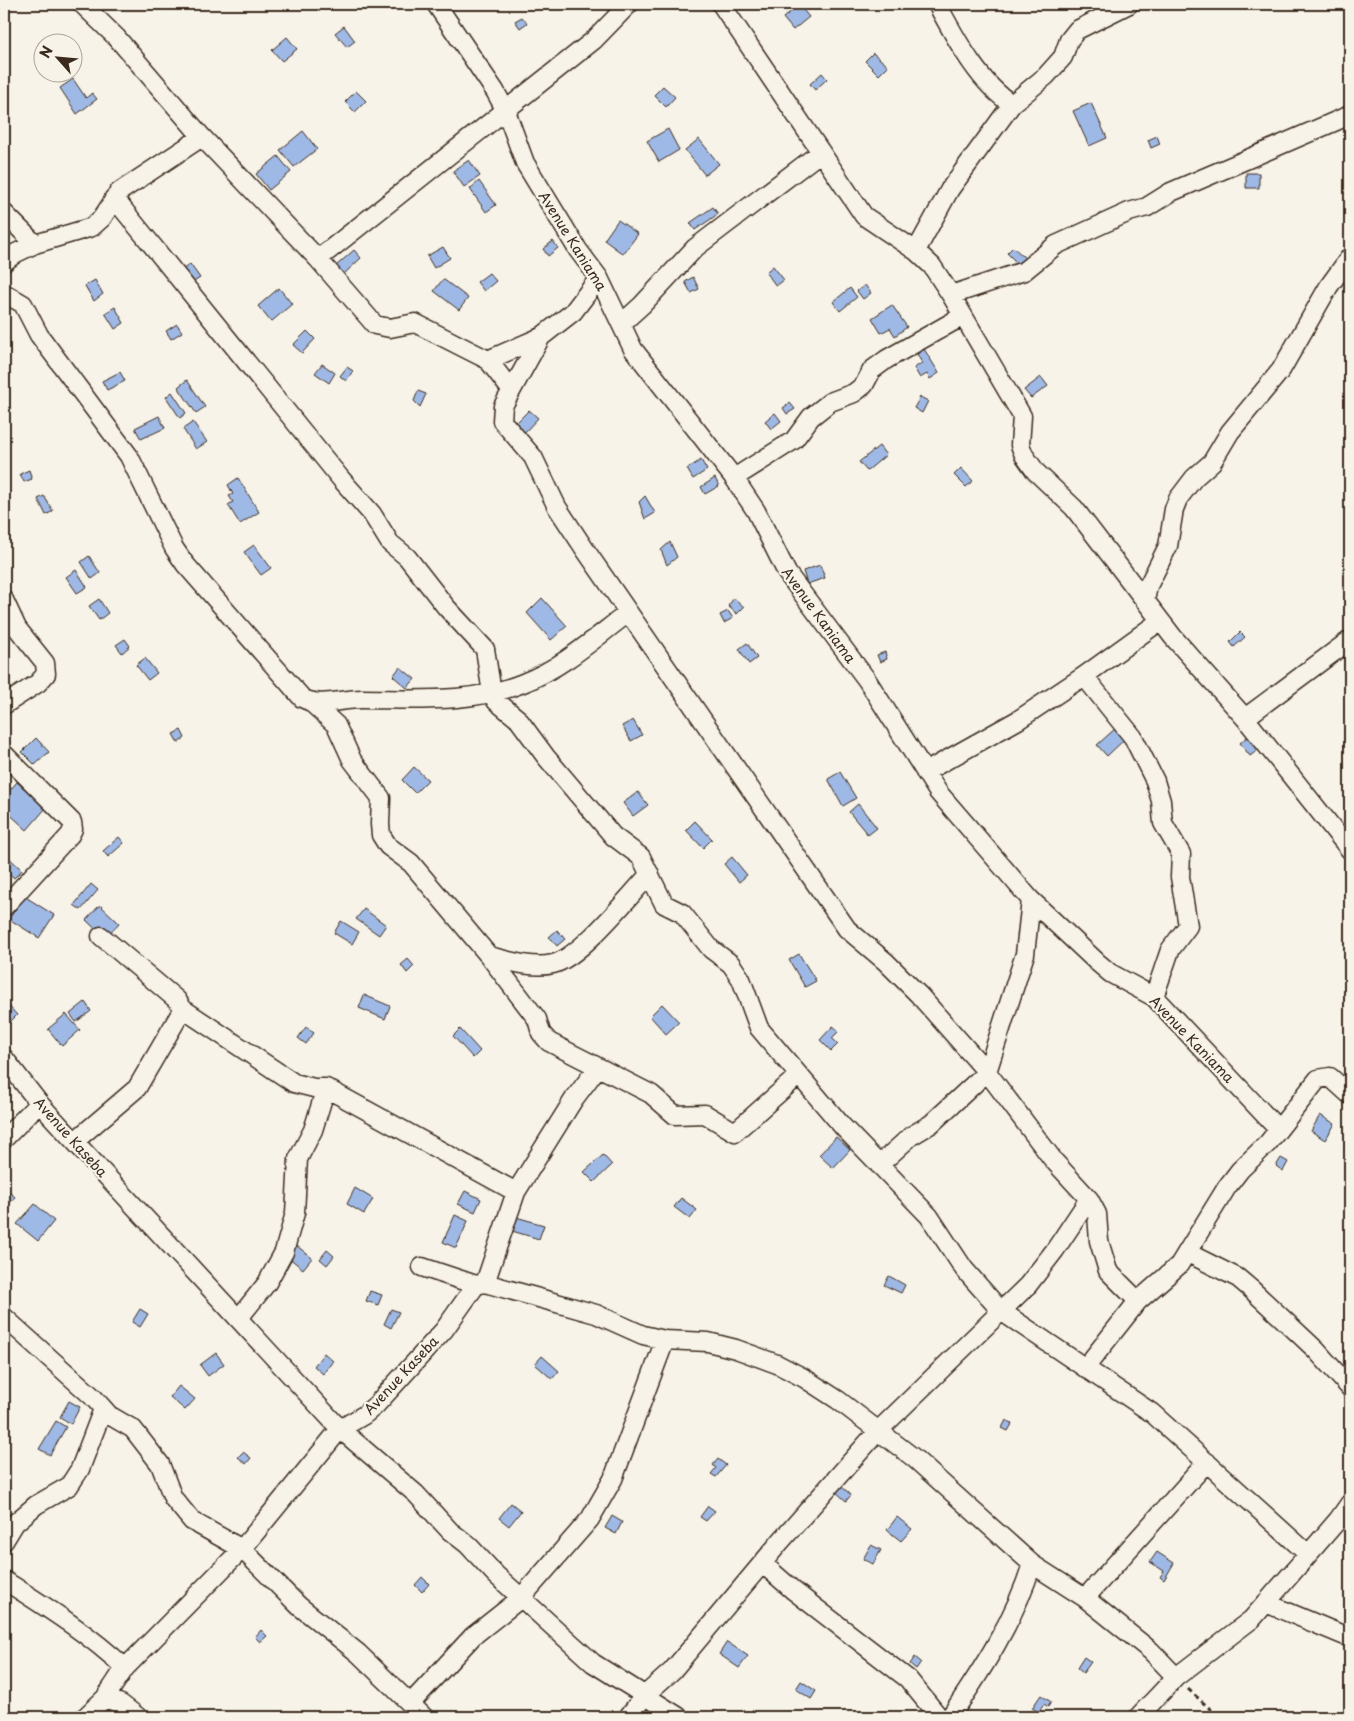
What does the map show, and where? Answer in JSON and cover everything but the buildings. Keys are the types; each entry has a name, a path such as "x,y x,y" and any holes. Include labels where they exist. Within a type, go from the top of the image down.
{"street":[{"path":"82,4 117,38 202,137 318,259 375,325 390,328 415,323 488,360 511,390"},
{"name":"Avenue Kaniama","path":"436,4 506,111 526,163 578,250 599,278 633,349 734,478 756,511 787,573 867,680 938,792 1032,900 1110,973 1154,997 1278,1129"},
{"path":"318,259 594,40 630,4"},
{"path":"721,4 864,216 916,251 932,266 951,294 1022,416 1020,445 1024,455 1036,472 1074,508 1160,621 1245,718 1350,850"},
{"path":"937,4 980,74 998,95 1012,104"},
{"path":"916,251 950,189 1012,104 1046,76 1063,57 1069,40 1077,30 1129,4"},
{"path":"951,294 1024,270 1056,245 1129,212 1147,207 1171,192 1350,114"},
{"path":"4,262 16,252 35,244 92,227 102,218 119,192 202,137"},
{"path":"621,324 642,305 695,248 821,152"},
{"path":"114,198 372,514 390,543 407,557 446,607 485,649 492,693 502,707 518,719 546,757 613,836 641,857 664,904 682,912 711,949 731,964 741,979 759,1028 843,1127 929,1216 964,1269 1000,1311 1152,1413 1308,1554"},
{"path":"4,213 35,244"},
{"path":"1145,601 1148,586 1168,546 1174,509 1178,499 1194,478 1212,462 1230,432 1281,370 1328,286 1350,257"},
{"path":"488,360 541,337 573,312 599,278"},
{"path":"4,293 23,304 39,335 129,456 174,548 185,564 302,698 313,704 336,725 352,760 381,798 380,824 382,835 388,846 411,863 489,956 538,1019 541,1032 549,1042 651,1094 675,1115 705,1114 735,1132 799,1075"},
{"path":"734,478 794,440 811,417 830,402 854,393 864,385 872,370 887,359 963,316"},
{"path":"541,337 503,406 502,421 533,457 557,507 628,613 754,791 847,929 886,962 987,1072 1054,1161 1089,1199 1097,1214 1099,1241 1108,1271 1138,1301"},
{"path":"4,600 17,628 45,663 46,674 38,683 4,705"},
{"path":"313,704 358,699 453,699 492,693 525,683 568,658 628,613"},
{"path":"926,772 1018,720 1084,676 1160,621"},
{"path":"1245,718 1350,640"},
{"path":"1084,676 1133,737 1146,759 1162,801 1163,823 1181,854 1180,877 1188,926 1170,950 1154,997"},
{"path":"4,754 72,822 73,829 70,835 4,908"},
{"path":"489,956 531,965 554,964 572,955 599,930 650,874"},
{"path":"879,1164 911,1136 931,1124 987,1072 1026,954 1032,900"},
{"path":"101,936 177,1000 183,1009 294,1083 314,1088 326,1088 516,1192"},
{"path":"75,1141 137,1088 183,1009"},
{"name":"Avenue Kaseba","path":"4,1058 38,1103 340,1429 364,1416 376,1405 444,1330 480,1284 516,1192 574,1098 598,1066"},
{"path":"1085,1368 1138,1301 1179,1265 1227,1187 1278,1129 1318,1079 1330,1077 1350,1095"},
{"path":"239,1318 268,1283 284,1252 295,1213 298,1159 313,1130 326,1088"},
{"path":"4,1139 38,1103"},
{"path":"628,1717 645,1695 672,1671 762,1563 878,1431 1028,1285 1055,1250 1089,1199"},
{"path":"1188,1253 1238,1278 1316,1350 1350,1386"},
{"path":"422,1267 596,1314 643,1335 665,1340 708,1342 736,1349 778,1364 838,1400 914,1458 1032,1564 1085,1598 1151,1651 1176,1676"},
{"path":"4,1316 94,1396 109,1416 133,1429 160,1464 173,1498 187,1516 242,1548 299,1606 358,1653 424,1717"},
{"path":"411,1703 473,1636 520,1598 590,1519 613,1479 665,1340"},
{"path":"4,1541 16,1523 36,1505 69,1486 80,1469 103,1410"},
{"path":"85,1717 106,1698 125,1668 242,1548 340,1429 416,1494 450,1531 468,1545 520,1598 593,1663 679,1717"},
{"path":"1085,1598 1206,1462"},
{"path":"1138,1717 1176,1676 1234,1635 1266,1603 1350,1503"},
{"path":"762,1563 794,1591 908,1679 939,1717"},
{"path":"950,1717 991,1655 1026,1582 1032,1564"},
{"path":"4,1580 84,1633 125,1668"},
{"path":"1266,1603 1350,1638"},
{"path":"106,1698 121,1704 138,1717"}],"path":[{"path":"1176,1676 1219,1717"}]}
